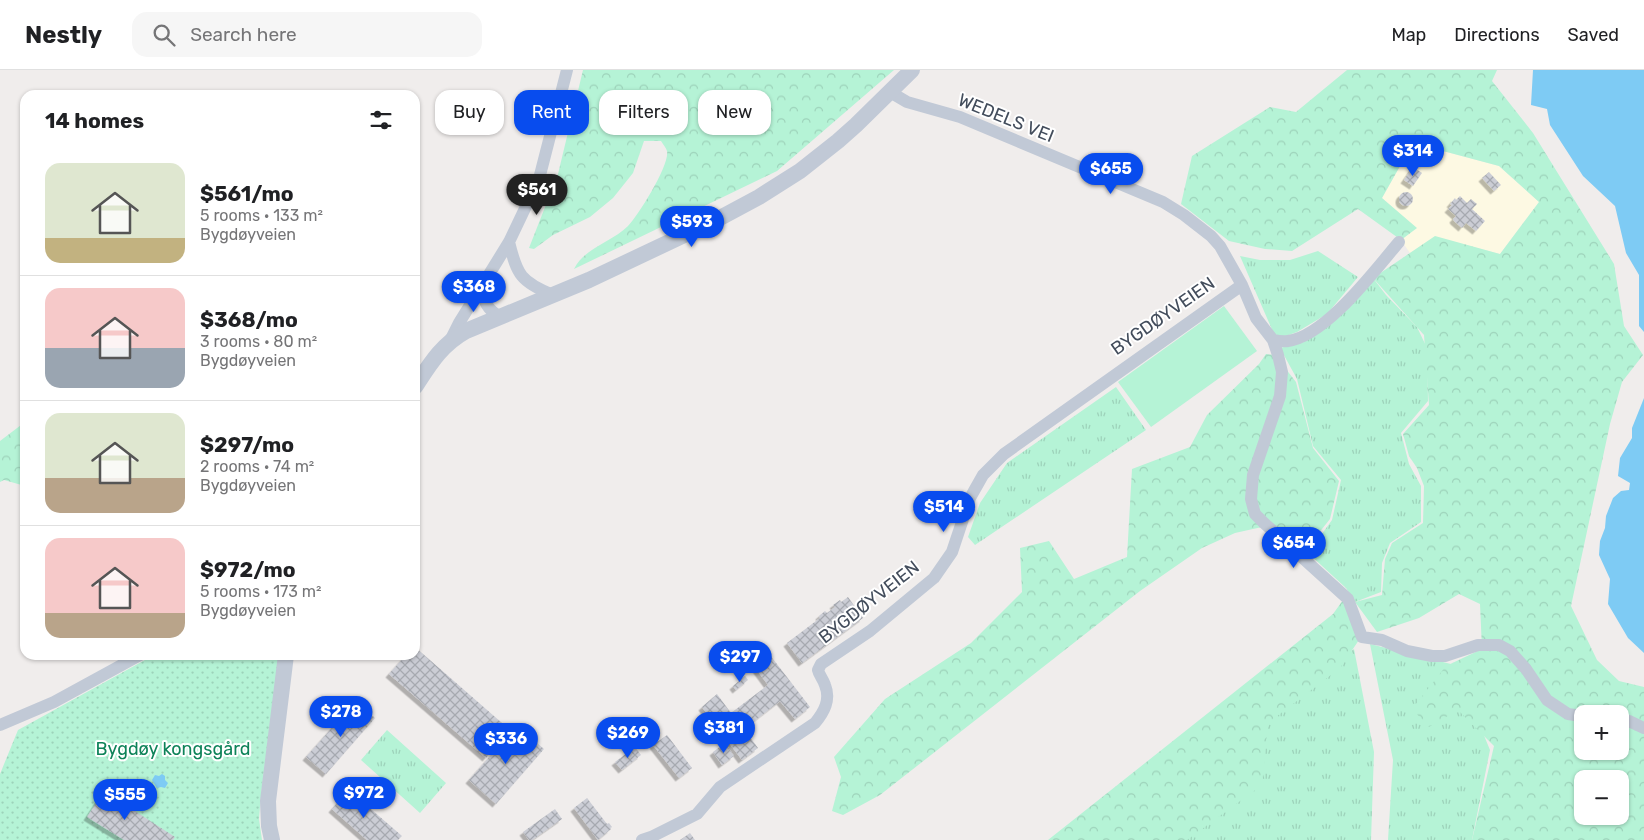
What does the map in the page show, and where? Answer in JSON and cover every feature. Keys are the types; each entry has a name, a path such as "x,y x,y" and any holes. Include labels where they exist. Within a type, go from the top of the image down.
{"street":[{"path":"450,341 458,323 509,242 539,179 567,70"},
{"path":"420,380 433,360 450,341 466,331 553,295 718,219 760,197 818,157 856,126 912,70"},
{"name":"WEDELS VEI","path":"890,92 907,102 960,117 1163,202 1184,215 1211,236 1228,257 1256,318 1273,340 1282,372 1280,396 1253,475 1251,499 1255,514 1348,599 1362,637 1382,640 1407,651 1432,656 1445,656 1478,645 1499,645 1510,651 1526,669 1547,700 1568,714 1574,715"},
{"path":"509,242 515,266 520,275 532,286 553,295"},
{"path":"1273,340 1288,342 1304,336 1333,316 1400,242"},
{"name":"BYGDØYVEIEN","path":"642,840 697,814 720,787 816,723 825,709 827,701 825,686 818,670 820,664 870,631 934,578 952,552 970,498 983,475 1004,454 1242,285"},
{"path":"481,288 486,306 500,317"},
{"path":"0,725 54,702 131,660"},
{"path":"272,840 269,826 268,801 285,660"},
{"path":"1629,721 1644,728"}],"shaded area":[{"path":"1413,143 1499,166 1539,202 1500,254 1435,237 1410,253 1401,240 1416,228 1382,198"}],"green space":[{"path":"583,70 894,70 777,171 574,269 591,250 628,226 646,202 667,158 667,151 661,141 644,141 633,173 613,198 590,217 553,235 534,249 529,248 558,174 567,135 589,135 589,90 578,90"},
{"path":"1347,70 1497,70 1492,81 1533,133 1614,264 1624,326 1643,355 1622,382 1610,424 1571,606 1597,660 1619,681 1644,687 1644,840 1472,840 1494,746 1458,710 1429,727 1412,709 1446,666 1482,649 1480,604 1459,594 1419,618 1377,632 1355,602 1382,595 1385,559 1392,543 1423,523 1424,486 1417,468 1409,456 1403,434 1429,405 1424,335 1373,278 1435,236 1500,254 1539,202 1499,166 1413,143 1382,198 1417,228 1401,240 1358,209 1292,251 1265,249 1229,241 1181,204 1192,156 1270,107 1296,112"},
{"path":"1318,251 1358,277 1327,314 1297,332 1283,337 1274,334 1240,256 1260,260 1290,260"},
{"path":"1373,278 1386,295 1417,327 1427,348 1428,401 1401,433 1409,464 1421,486 1421,522 1390,543 1382,563 1381,592 1355,602 1346,588 1308,553 1332,520 1341,480 1313,446 1297,379 1280,348 1304,342"},
{"path":"1224,306 1257,351 1151,427 1118,382"},
{"path":"1266,354 1275,355 1296,382 1313,448 1339,481 1330,519 1302,554 1271,525 1235,533 1202,548 1140,591 880,795 843,815 832,811 841,777 834,757 885,699 971,643 1022,592 1020,548 1049,541 1074,579 1127,557 1132,469 1190,447 1207,415 1259,364"},
{"path":"1116,387 1146,430 975,545 968,537 980,503 1007,463"},
{"path":"20,426 20,485 4,480 0,482 0,441"},
{"path":"1343,600 1359,640 1340,668 1268,723 1262,785 1187,840 1048,840 1333,614"},
{"path":"1370,644 1455,665 1490,750 1472,840 1388,840 1393,760"},
{"path":"1354,649 1374,752 1371,840 1185,840 1266,721"},
{"name":"Bygdøy kongsgård","path":"145,660 278,660 261,795 259,819 262,840 0,840 0,774 18,730"},
{"path":"387,730 446,783 420,813 361,760"}],"water":[{"path":"1533,70 1644,70 1644,332 1639,326 1639,275 1626,253 1615,206 1583,176 1550,125 1547,109 1531,105"},
{"path":"1644,398 1644,653 1628,638 1608,604 1610,579 1599,555 1606,516 1613,498 1621,491 1629,490 1630,483 1618,476 1620,458 1632,438 1632,428"},
{"path":"162,774 168,783 165,788 157,788 152,780 155,775 159,776"}],"building":[{"path":"1413,167 1422,173 1413,186 1404,180"},
{"path":"1489,172 1501,185 1494,191 1482,178"},
{"path":"1403,192 1409,192 1413,199 1409,206 1403,206 1399,202 1399,196"},
{"path":"1460,196 1467,203 1471,199 1477,204 1472,209 1485,221 1476,231 1466,223 1462,228 1453,219 1456,216 1448,209 1455,198 1456,200"},
{"path":"848,597 863,618 802,663 787,643 820,618 819,616 825,611 827,613 835,607 833,605"},
{"path":"420,651 510,730 486,758 389,674 402,660 420,660"},
{"path":"770,655 810,707 795,719 780,701 744,729 758,748 742,760 702,707 717,694 731,713 768,685 754,666"},
{"path":"745,676 748,680 736,690 733,686"},
{"path":"356,701 375,718 326,774 306,757"},
{"path":"517,726 544,749 496,804 469,780"},
{"path":"667,735 692,768 679,778 653,745"},
{"path":"725,743 734,756 722,765 713,752"},
{"path":"635,747 641,755 622,770 615,762"},
{"path":"349,790 402,836 398,840 367,840 332,809"},
{"path":"104,791 175,837 173,840 124,840 87,817"},
{"path":"587,798 607,824 609,823 612,827 598,840 574,808"},
{"path":"555,809 562,819 532,840 529,840 523,832"},
{"path":"690,833 695,840 680,840"}]}
